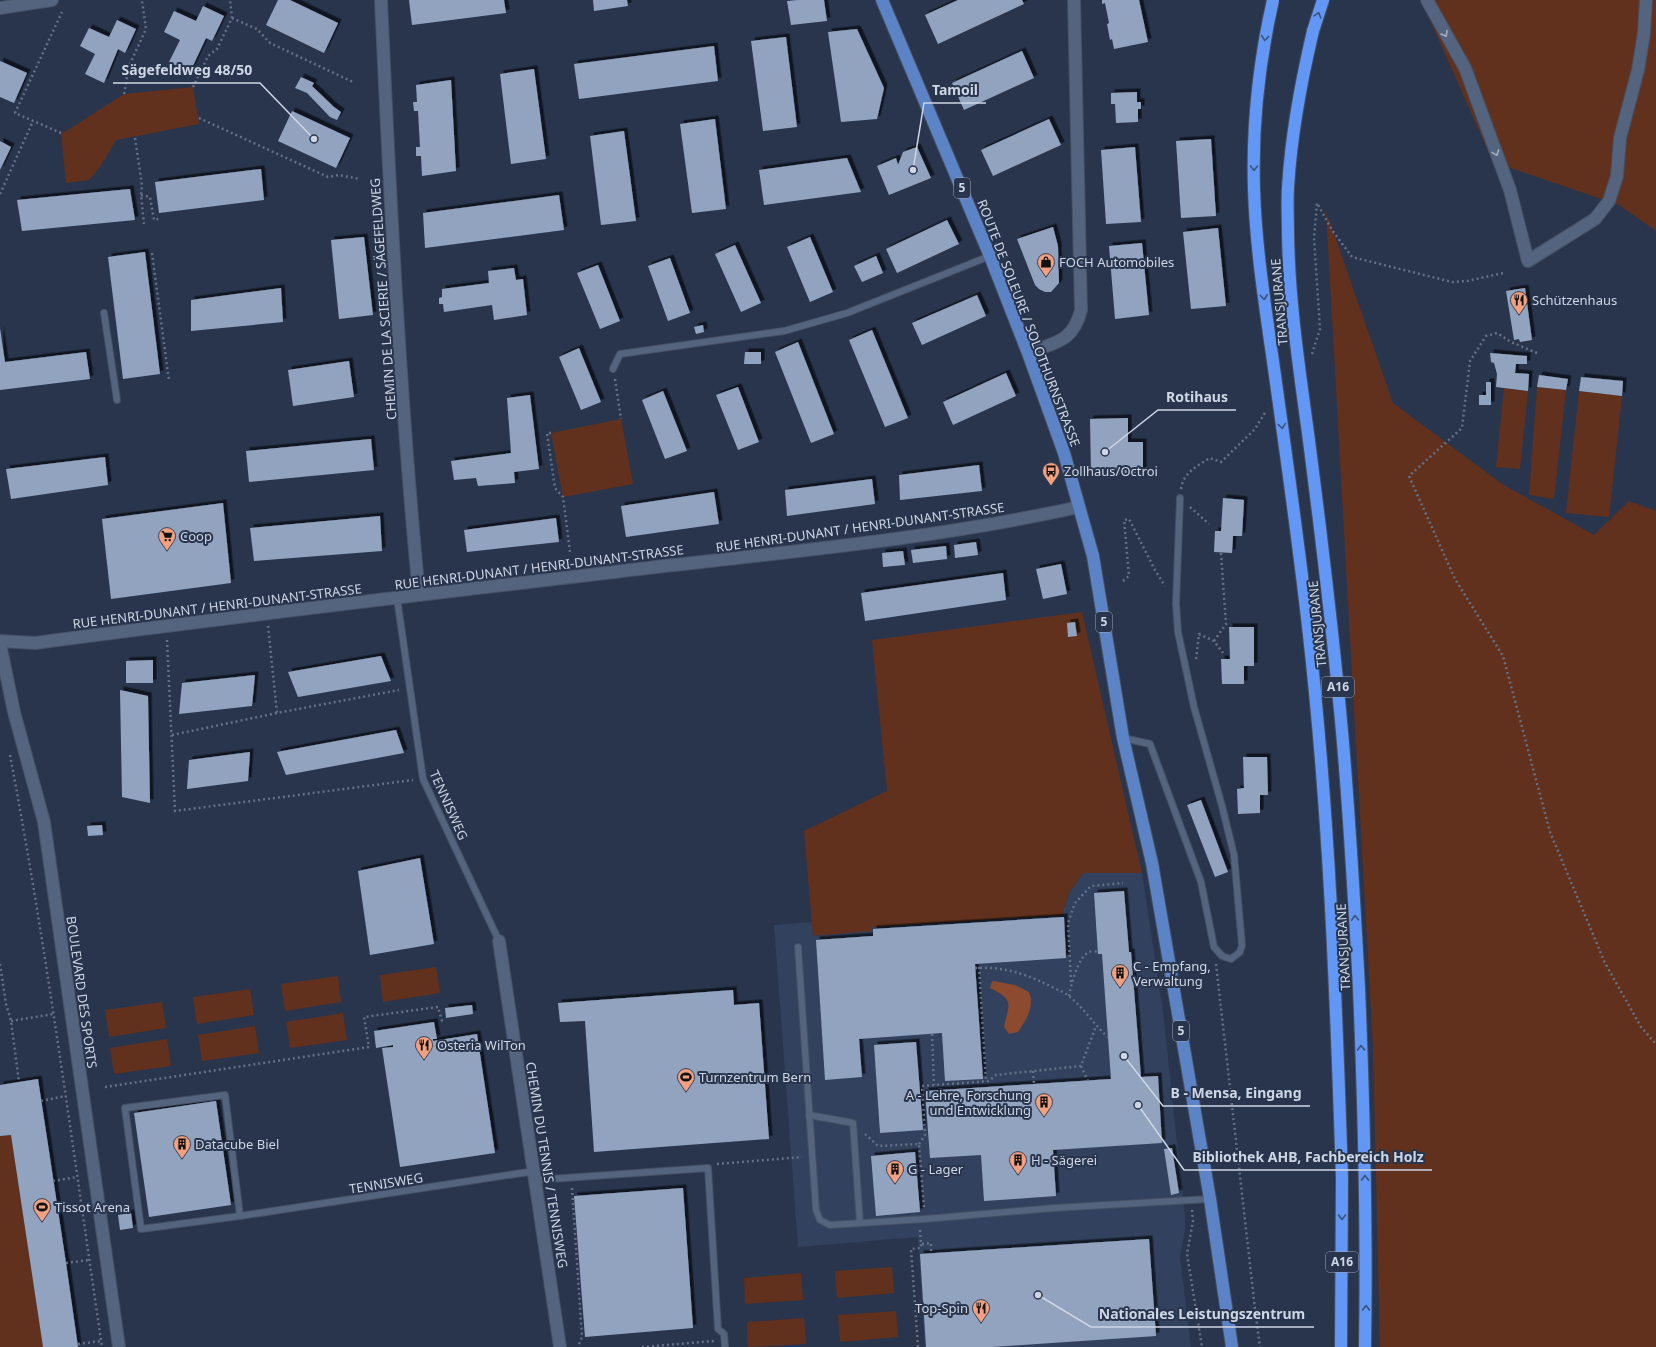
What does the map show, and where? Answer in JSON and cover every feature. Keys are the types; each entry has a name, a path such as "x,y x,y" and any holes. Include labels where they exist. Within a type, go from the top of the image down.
{"highway":[{"name":"TRANSJURANE","path":"1273,0 1265,34 1259,84 1254,136 1254,189 1259,261 1292,498 1308,629 1325,813 1331,895 1342,1178 1341,1347"},
{"name":"TRANSJURANE","path":"1323,0 1313,30 1302,78 1293,131 1287,191 1288,253 1298,364 1329,605 1351,834 1362,1050 1366,1218 1365,1347"}],"main road":[{"name":"ROUTE DE SOLEURE / SOLOTHURNSTRASSE","path":"882,0 990,256 1028,353 1064,453 1093,556 1123,738 1152,863 1210,1199 1232,1347"}],"street":[{"path":"0,8 52,0"},
{"name":"CHEMIN DE LA SCIERIE / SÄGEFELDWEG","path":"381,0 389,191 398,338 419,595"},
{"path":"1028,353 1067,336 1078,319 1081,310 1074,0"},
{"path":"1427,0 1465,68 1510,190 1528,261 1596,219 1609,201 1617,176 1620,138 1638,70 1644,33 1646,0"},
{"name":"RUE HENRI-DUNANT / HENRI-DUNANT-STRASSE","path":"0,640 35,643 419,595 823,548 956,531 1048,515 1079,507"},
{"name":"BOULEVARD DES SPORTS","path":"0,644 14,712 44,822 119,1347"},
{"name":"CHEMIN DU TENNIS / TENNISWEG","path":"499,941 560,1347"}],"lane":[{"path":"613,368 620,354 784,331 847,313 990,256"},
{"path":"104,313 117,400"},
{"path":"1123,738 1150,744 1201,882 1214,948 1222,956 1232,959 1240,952 1242,945 1234,855 1222,806 1194,707 1178,632 1176,604 1180,498"},
{"name":"TENNISWEG","path":"397,598 423,779 499,941"},
{"path":"798,947 816,1210 820,1220 830,1225 922,1220 1054,1208 1210,1199"},
{"name":"TENNISWEG","path":"240,1216 225,1095 125,1108 140,1229 240,1216 535,1176 571,1177 708,1168"},
{"path":"809,1114 853,1123 860,1223"},
{"path":"708,1168 718,1329 724,1334 725,1347"}],"path":[{"path":"193,87 208,56 217,49 232,18 230,0"},
{"path":"124,94 129,66 146,29 142,1"},
{"path":"60,133 15,113 62,12"},
{"path":"232,18 257,29 270,43 353,82"},
{"path":"199,118 328,177 339,175 360,179"},
{"path":"0,194 33,121"},
{"path":"135,138 142,185 141,195 144,224"},
{"path":"141,195 150,197 154,220 161,218"},
{"path":"1311,357 1320,329 1314,238 1317,203 1332,230 1352,257 1452,282 1467,281 1503,273"},
{"path":"152,253 168,380"},
{"path":"1537,353 1511,342 1497,333 1486,336 1470,361 1462,428 1408,476 1455,579 1503,656 1550,832 1606,962 1641,1027 1656,1044"},
{"path":"613,368 621,420"},
{"path":"1209,524 1180,498 1182,480 1193,468 1210,458 1221,462 1255,429 1267,409"},
{"path":"551,433 547,432 555,488 563,497 570,552"},
{"path":"1123,581 1129,576 1124,520 1129,519 1155,570 1176,604"},
{"path":"1214,641 1226,624 1221,553"},
{"path":"267,614 277,713"},
{"path":"166,626 175,811 423,779"},
{"path":"1184,663 1196,659 1199,634 1214,641 1223,653"},
{"path":"172,735 409,688"},
{"path":"8,749 23,827 53,1014 102,1347"},
{"path":"1069,996 1071,982 1068,923 1075,903 1091,886 1123,883"},
{"path":"1214,948 1260,1347"},
{"path":"1071,982 1082,959 1088,952 1098,951"},
{"path":"0,964 6,1004 11,1021 19,1082"},
{"path":"986,1081 977,967 1026,974 1069,996 1086,1012 1096,1026 1108,1037"},
{"path":"105,1087 369,1048 364,1017 438,1007 443,1024"},
{"path":"11,1021 53,1014"},
{"path":"1088,1081 1081,1066 1096,1026"},
{"path":"932,1034 934,1085"},
{"path":"918,1347 911,1249 921,1248 922,1220 919,1144 925,1135 921,1086 989,1081 996,1075 1081,1066"},
{"path":"1033,1071 1034,1084"},
{"path":"41,1101 65,1096"},
{"path":"853,1123 878,1146 919,1144"},
{"path":"708,1168 713,1164 812,1156"},
{"path":"571,1177 582,1337 578,1347"},
{"path":"53,1181 77,1178"},
{"path":"1190,1200 1193,1221 1187,1254 1202,1347"},
{"path":"921,1244 930,1243 931,1253"},
{"path":"66,1263 89,1260"},
{"path":"642,1347 719,1341 718,1329"},
{"path":"78,1344 101,1340"}],"shaded area":[{"path":"1421,0 1656,0 1656,231 1619,205 1493,162"},
{"path":"193,87 199,124 116,140 100,167 89,180 66,183 61,133 124,94"},
{"path":"1326,211 1393,403 1502,484 1594,535 1629,501 1656,511 1656,1347 1380,1347 1373,1047"},
{"path":"1537,387 1566,390 1554,499 1529,495"},
{"path":"1504,388 1528,391 1520,469 1496,467"},
{"path":"1579,391 1622,396 1609,517 1566,513"},
{"path":"621,419 633,484 563,497 551,433"},
{"path":"1082,612 1142,873 1083,873 1069,893 1062,915 871,927 871,931 813,936 804,831 887,791 872,640"},
{"path":"1083,873 1142,873 1163,1012 1185,1217 1185,1230 1180,1257 1191,1347 925,1347 918,1237 798,1247 774,925 812,922 813,936 871,931 871,927 1062,915 1069,893"},
{"path":"436,967 440,993 383,1002 380,975"},
{"path":"338,976 341,1002 285,1011 281,984"},
{"path":"993,981 1015,985 1029,992 1031,1003 1029,1013 1018,1032 1009,1034 1004,1027 1008,1003 1003,996 990,988"},
{"path":"250,989 254,1015 197,1024 193,997"},
{"path":"162,1002 166,1028 109,1037 105,1010"},
{"path":"343,1013 347,1040 290,1048 286,1022"},
{"path":"255,1026 259,1053 202,1061 198,1035"},
{"path":"167,1039 171,1066 114,1074 110,1048"},
{"path":"11,1135 43,1347 0,1347 0,1136"},
{"path":"892,1267 894,1293 837,1298 835,1271"},
{"path":"801,1273 803,1300 745,1304 744,1278"},
{"path":"896,1311 898,1337 840,1342 838,1315"},
{"path":"804,1318 806,1344 748,1347 747,1322"}],"building":[{"path":"278,0 290,0 338,23 324,53 266,25"},
{"path":"409,0 504,0 506,13 412,25"},
{"path":"593,0 627,0 628,6 594,11"},
{"path":"824,0 827,21 791,25 787,1"},
{"path":"958,0 1022,0 1024,4 938,44 925,15"},
{"path":"1102,0 1139,0 1148,42 1114,49 1112,39 1110,40 1107,24 1109,23 1105,3 1102,4"},
{"path":"203,6 224,16 212,41 206,38 190,72 169,62 180,40 164,32 174,11 196,21"},
{"path":"117,20 136,29 125,53 118,49 104,83 85,74 95,54 80,46 89,28 109,37"},
{"path":"857,29 884,88 877,119 841,122 828,32"},
{"path":"786,37 797,127 763,131 751,41"},
{"path":"714,46 718,81 579,99 574,64"},
{"path":"1022,51 1034,78 964,110 952,83"},
{"path":"0,61 27,73 14,103 0,97"},
{"path":"534,69 546,159 511,164 500,74"},
{"path":"301,77 314,83 312,86 341,112 337,120 330,117 307,93 295,88"},
{"path":"451,80 456,171 422,176 421,156 416,156 416,147 420,147 418,111 414,111 413,102 417,102 416,85"},
{"path":"1137,92 1137,102 1141,102 1141,109 1138,109 1138,122 1116,123 1115,104 1111,104 1111,93"},
{"path":"292,111 350,138 336,168 278,141"},
{"path":"715,119 726,209 692,213 680,124"},
{"path":"1049,119 1061,145 993,176 981,150"},
{"path":"624,131 636,221 601,225 590,136"},
{"path":"1211,139 1216,216 1181,218 1176,141"},
{"path":"0,141 11,147 0,170"},
{"path":"917,147 931,178 889,195 877,166 896,158 898,165 903,152"},
{"path":"1135,147 1141,222 1106,224 1101,150"},
{"path":"847,158 861,192 764,205 759,170"},
{"path":"261,169 264,200 159,213 155,182"},
{"path":"130,189 135,220 22,231 17,200"},
{"path":"559,195 564,230 425,248 423,213"},
{"path":"947,220 959,244 897,273 886,249"},
{"path":"1053,227 1058,246 1059,283 1051,292 1045,292 1035,285 1017,239"},
{"path":"1218,228 1226,306 1191,309 1183,232"},
{"path":"364,237 373,315 339,319 331,240"},
{"path":"810,237 833,292 810,302 787,247"},
{"path":"1142,243 1149,315 1115,319 1109,246"},
{"path":"735,245 761,303 741,312 715,254"},
{"path":"145,252 160,374 123,379 108,257"},
{"path":"876,256 883,273 862,282 854,266"},
{"path":"670,258 690,313 668,321 648,266"},
{"path":"598,265 620,321 600,329 577,273"},
{"path":"514,268 516,280 523,279 527,315 494,320 492,305 444,312 443,304 439,304 439,298 442,297 442,289 489,283 488,271"},
{"path":"281,288 283,322 191,331 191,300"},
{"name":"Schützenhaus","path":"1525,288 1532,340 1520,342 1519,339 1514,340 1506,291"},
{"path":"977,295 986,316 922,345 912,323"},
{"path":"703,325 704,332 696,334 694,327"},
{"path":"0,328 5,362 86,352 90,379 0,390"},
{"path":"872,330 908,418 885,427 849,340"},
{"path":"798,342 834,434 811,443 775,352"},
{"path":"579,348 601,402 581,410 559,357"},
{"path":"745,352 761,352 761,364 744,364"},
{"path":"1490,353 1527,356 1527,364 1516,364 1515,373 1529,374 1528,391 1496,387 1497,374 1494,363 1491,362"},
{"path":"349,361 354,397 293,406 288,370"},
{"path":"1006,373 1016,396 953,425 943,402"},
{"path":"1539,375 1568,379 1566,390 1537,387"},
{"path":"1581,377 1623,381 1622,396 1579,391"},
{"path":"1486,382 1491,382 1491,405 1479,405 1479,395 1486,395"},
{"path":"738,387 759,442 738,450 716,395"},
{"path":"663,391 687,451 665,459 642,400"},
{"path":"530,395 539,469 514,472 515,483 478,486 476,478 454,480 451,461 511,453 507,398"},
{"path":"1128,418 1128,442 1143,442 1143,474 1091,475 1090,419"},
{"path":"371,439 374,470 249,482 246,451"},
{"path":"105,457 108,485 11,499 6,469"},
{"path":"979,465 982,491 900,500 899,475"},
{"path":"872,479 875,504 787,516 785,490"},
{"path":"714,492 719,524 626,537 621,506"},
{"path":"1223,498 1244,500 1242,536 1233,536 1232,553 1214,552 1215,531 1221,531"},
{"name":"Coop","path":"223,503 231,583 111,599 102,519"},
{"path":"380,516 382,551 254,561 250,528"},
{"path":"556,518 559,542 467,552 464,530"},
{"path":"976,542 978,555 955,558 954,545"},
{"path":"946,546 947,559 913,563 911,550"},
{"path":"903,551 905,565 883,567 882,553"},
{"path":"1061,564 1067,594 1043,599 1036,569"},
{"path":"1003,573 1006,600 865,621 861,593"},
{"path":"1075,622 1077,636 1068,637 1067,623"},
{"path":"1229,627 1254,627 1254,666 1244,666 1244,684 1222,684 1221,659 1230,659"},
{"path":"381,656 391,681 298,697 288,672"},
{"path":"153,660 153,683 126,683 126,661"},
{"path":"255,675 252,706 179,714 182,683"},
{"path":"120,690 148,696 150,803 122,797"},
{"path":"396,730 404,753 286,775 277,752"},
{"path":"250,752 248,781 187,789 189,760"},
{"path":"1243,757 1267,757 1268,795 1260,795 1260,813 1238,814 1237,789 1244,788"},
{"path":"1201,800 1228,872 1215,877 1187,805"},
{"path":"102,825 103,835 88,836 87,826"},
{"path":"420,858 434,944 370,955 358,871"},
{"name":"A - Lehre, Forschung und Entwicklung","path":"1124,891 1129,952 1131,952 1141,1077 1158,1076 1162,1143 1053,1150 1056,1196 984,1201 981,1155 930,1158 925,1091 1111,1079 1102,954 1098,954 1094,893"},
{"path":"1064,917 1066,958 975,964 983,1079 945,1081 942,1033 859,1039 862,1077 825,1080 816,940 873,936 873,929"},
{"name":"Turnzentrum Bern","path":"733,990 734,1005 759,1003 769,1139 594,1152 585,1021 560,1022 558,1003"},
{"path":"472,1005 473,1014 446,1018 445,1008"},
{"path":"434,1022 437,1039 433,1039 433,1041 477,1034 495,1153 400,1167 382,1048 393,1047 393,1045 376,1048 374,1031"},
{"path":"916,1042 923,1130 880,1133 874,1045"},
{"name":"Tissot Arena","path":"38,1079 78,1347 43,1347 11,1135 0,1136 0,1085"},
{"name":"Datacube Biel","path":"216,1101 231,1205 149,1217 134,1113"},
{"path":"1172,1148 1179,1193 1171,1195 1164,1149"},
{"name":"G - Lager","path":"915,1152 920,1212 876,1216 871,1156"},
{"path":"683,1188 693,1328 585,1337 574,1196"},
{"path":"131,1213 133,1228 120,1230 118,1215"},
{"path":"1149,1239 1156,1336 992,1347 926,1347 920,1254"}],"place":[{"name":"Sägefeldweg 48/50","path":"314,139"},
{"name":"Tamoil","path":"913,170"},
{"name":"FOCH Automobiles","path":"1046,277"},
{"name":"Schützenhaus","path":"1519,315"},
{"name":"Rotihaus","path":"1105,452"},
{"name":"Zollhaus/Octroi","path":"1051,486"},
{"name":"Coop","path":"167,551"},
{"name":"C - Empfang, Verwaltung","path":"1120,988"},
{"name":"B - Mensa, Eingang","path":"1124,1056"},
{"name":"Osteria WilTon","path":"424,1060"},
{"name":"Turnzentrum Bern","path":"686,1092"},
{"name":"Bibliothek AHB, Fachbereich Holz","path":"1138,1105"},
{"name":"A - Lehre, Forschung und Entwicklung","path":"1044,1117"},
{"name":"Datacube Biel","path":"182,1159"},
{"name":"H - Sägerei","path":"1018,1175"},
{"name":"G - Lager","path":"895,1184"},
{"name":"Tissot Arena","path":"42,1222"},
{"name":"Nationales Leistungszentrum","path":"1038,1295"},
{"name":"Top-Spin","path":"981,1323"}]}
